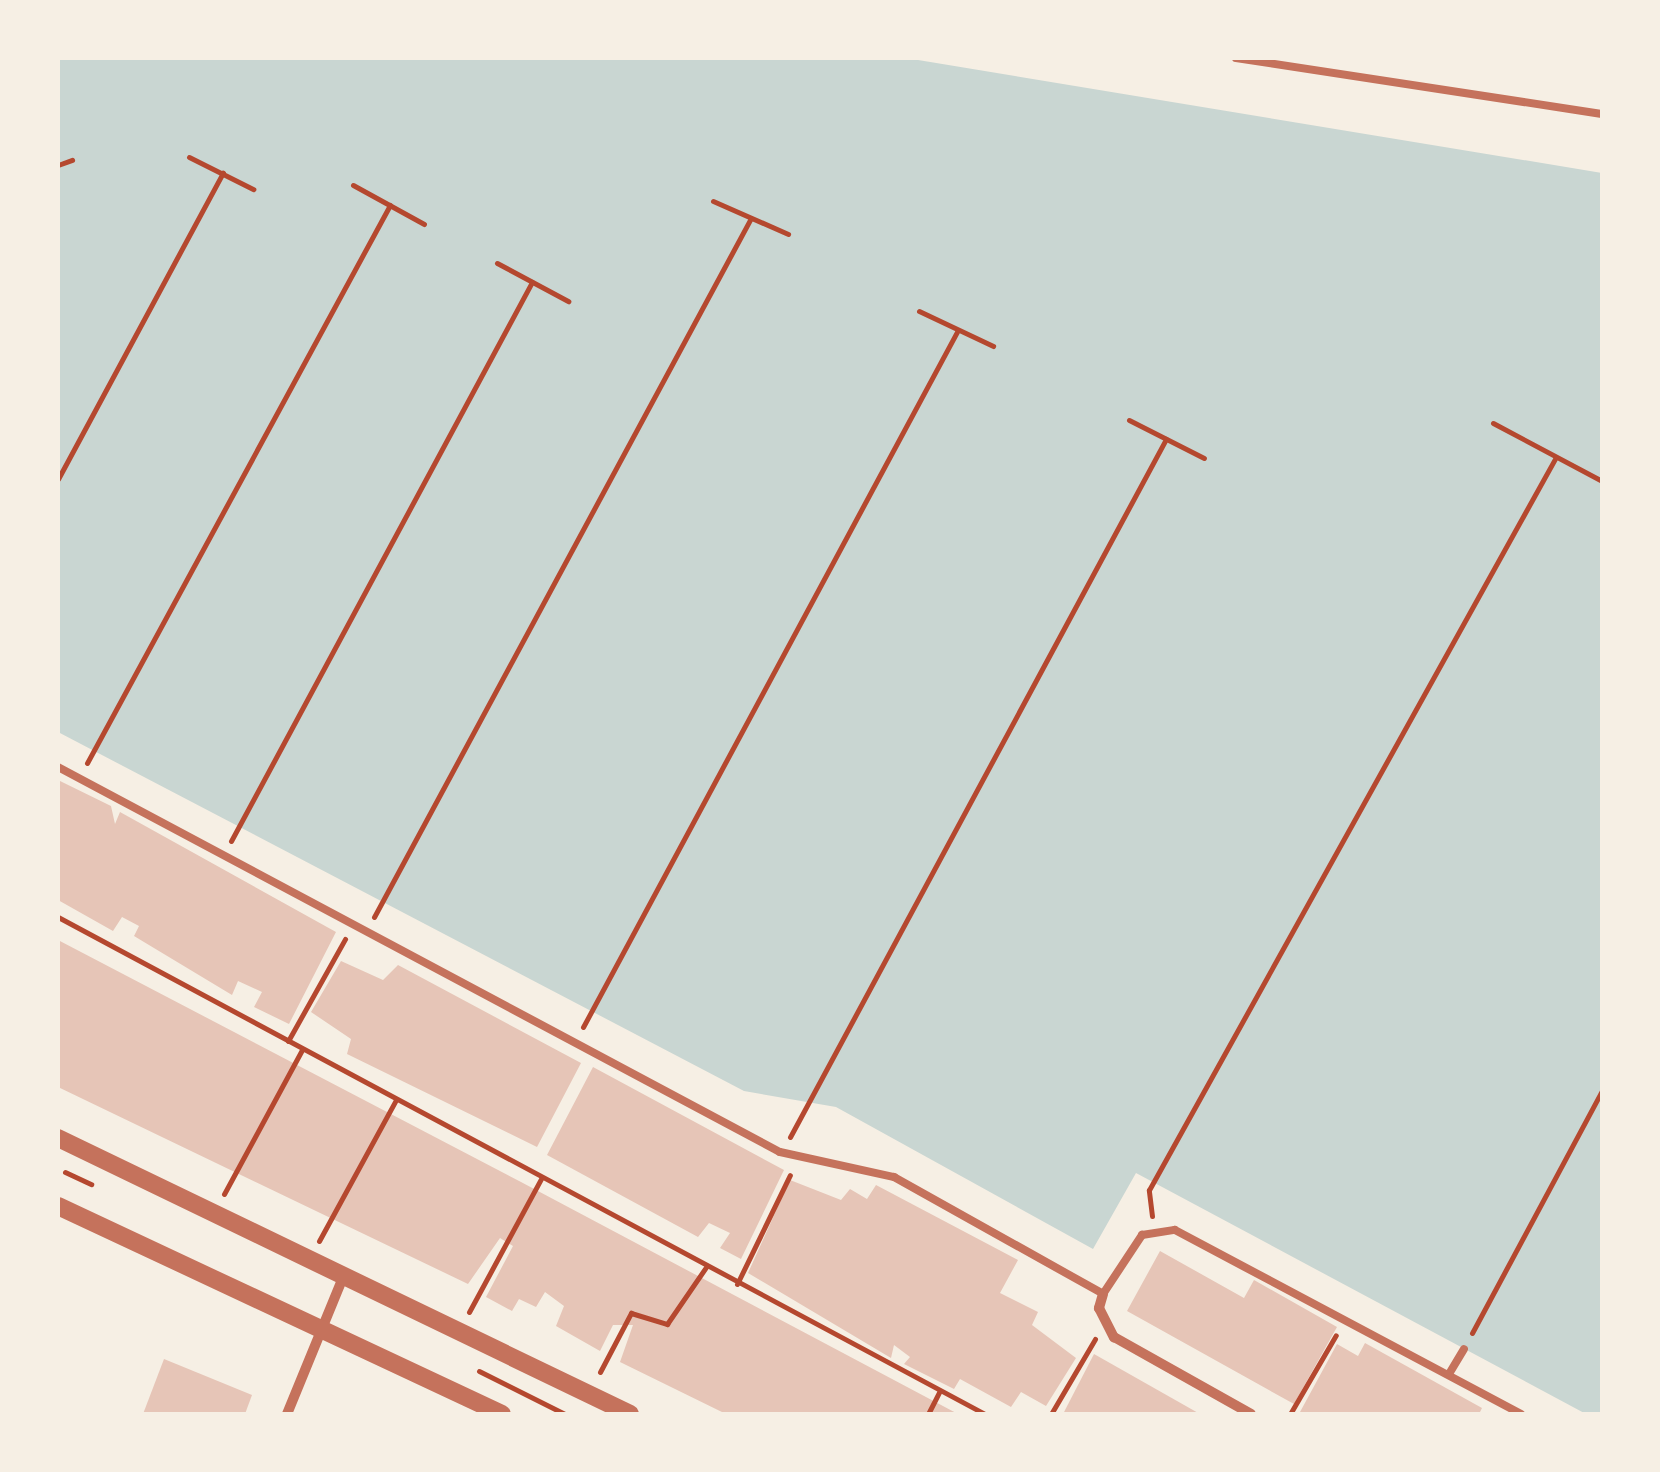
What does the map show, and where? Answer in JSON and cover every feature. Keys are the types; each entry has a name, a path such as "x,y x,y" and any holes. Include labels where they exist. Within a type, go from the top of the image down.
{"street":[{"path":"58,1138 630,1414"},
{"path":"58,1206 502,1414"},
{"path":"287,1414 344,1274"},
{"path":"1103,1294 1104,1323 1129,1348 1251,1414"}],"lane":[{"path":"1236,58 1602,114"},
{"path":"58,767 780,1152 894,1177 1103,1294 1154,1228 1175,1230 1522,1414"},
{"path":"1449,1374 1464,1349"}],"path":[{"path":"189,158 253,189"},
{"path":"58,165 72,160"},
{"path":"58,479 223,173"},
{"path":"354,185 424,224"},
{"path":"713,200 788,234"},
{"path":"80,779 390,205"},
{"path":"366,934 751,218"},
{"path":"497,263 568,301"},
{"path":"223,857 532,282"},
{"path":"920,311 993,346"},
{"path":"574,1042 958,330"},
{"path":"1130,420 1204,458"},
{"path":"1493,423 1602,481"},
{"path":"780,1152 1166,439"},
{"path":"1154,1228 1150,1190 1556,457"},
{"path":"58,917 985,1414"},
{"path":"288,1042 352,926"},
{"path":"223,1197 302,1049"},
{"path":"1464,1349 1602,1091"},
{"path":"318,1244 396,1100"},
{"path":"737,1284 798,1158"},
{"path":"468,1314 541,1179"},
{"path":"598,1375 631,1312 667,1324 706,1266"},
{"path":"1290,1414 1346,1320"},
{"path":"1051,1414 1104,1323"},
{"path":"928,1414 939,1392"}],"shaded area":[{"path":"58,58 906,58 1602,173 1602,1414 1586,1414 1136,1173 1093,1249 836,1107 744,1091 58,732"}],"building":[{"path":"58,780 111,806 115,824 120,812 336,932 289,1024 254,1007 262,992 238,981 232,995 134,936 139,926 122,917 113,931 58,900"},
{"path":"58,940 958,1414 726,1414 620,1362 633,1325 613,1325 600,1351 556,1326 564,1306 545,1292 536,1307 519,1299 512,1311 486,1297 513,1246 500,1238 468,1284 58,1087"},
{"path":"341,961 383,980 398,965 581,1063 537,1147 347,1054 351,1039 311,1012"},
{"path":"593,1067 784,1170 741,1259 720,1248 730,1233 709,1223 698,1237 547,1155"},
{"path":"790,1180 841,1200 850,1189 867,1199 876,1185 1018,1260 1000,1293 1038,1312 1032,1325 1076,1358 1046,1406 1021,1392 1011,1407 960,1379 954,1389 904,1364 910,1357 894,1345 891,1358 748,1273"},
{"path":"1160,1251 1244,1298 1254,1280 1337,1327 1294,1404 1127,1311"},
{"path":"1365,1343 1482,1408 1479,1414 1300,1412 1337,1344 1358,1356"},
{"path":"1094,1354 1200,1414 1063,1414"},
{"path":"164,1359 252,1395 245,1414 143,1414"}]}
